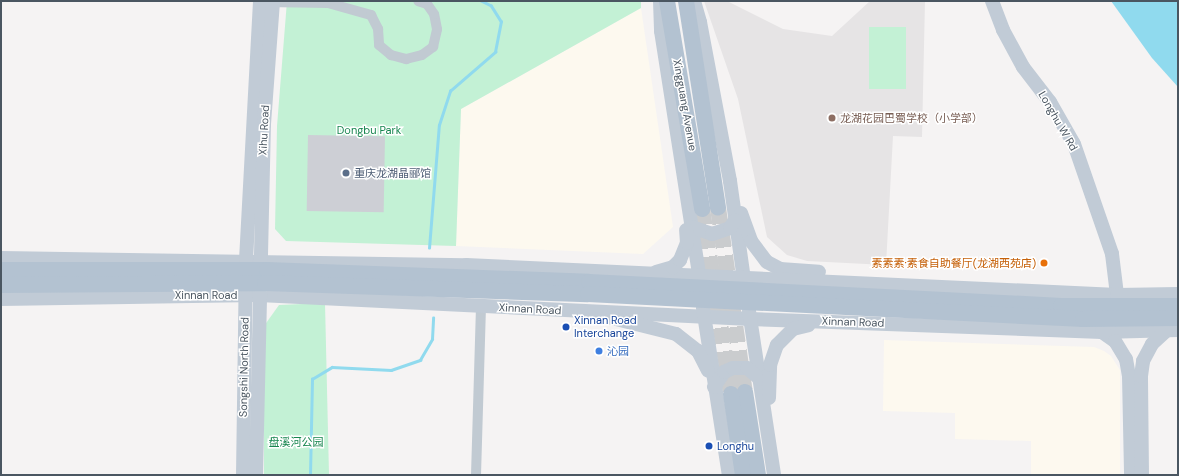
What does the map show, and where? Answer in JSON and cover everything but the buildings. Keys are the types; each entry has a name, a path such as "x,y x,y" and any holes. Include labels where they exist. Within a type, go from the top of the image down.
{"main road":[{"name":"Xingguang Avenue","path":"667,1 710,208 686,1"},
{"path":"1,270 267,270 589,282 1061,306 1178,306"},
{"name":"Xinnan Road","path":"1,285 273,283 588,294 1083,319 1178,318"},
{"path":"743,475 738,393 758,475"}],"street":[{"path":"267,1 328,3 371,15 378,29 379,45 391,55 406,59 422,55 433,47 437,29 434,14 427,4 418,1"},
{"name":"Xihu Road","path":"253,260 264,124 267,1"},
{"path":"660,1 661,31 700,277 714,387 729,475"},
{"path":"694,1 730,181 774,475"},
{"name":"Longhu W Rd","path":"992,1 1003,30 1023,67 1050,102 1074,144 1112,254 1117,295"},
{"path":"640,274 673,267 685,252 687,243 685,180"},
{"path":"730,181 750,241 767,262 780,269 826,273 868,284"},
{"path":"692,227 712,234 730,228 735,220"},
{"path":"1,258 253,260 466,265 700,277 1117,295 1178,294"},
{"name":"Songshi North Road","path":"243,475 253,260"},
{"name":"Songshi North Road","path":"252,295 256,475"},
{"name":"Xinnan Road","path":"1,299 252,295 750,319 1102,332 1172,331"},
{"path":"476,475 481,306"},
{"path":"594,312 632,324 660,329 689,341 704,361 714,387"},
{"path":"768,434 773,354 784,336 793,329 822,321"},
{"path":"1142,475 1140,376 1143,361 1152,344 1172,331"},
{"path":"1102,332 1115,341 1126,359 1129,376 1131,475"},
{"path":"714,387 724,372 733,368 747,368 760,379"}],"shaded area":[{"name":"龙湖花园巴蜀学校（小学部）","path":"704,1 727,1 783,29 832,36 870,1 925,1 922,137 893,136 886,265 807,261 787,255 767,237 738,99"},
{"path":"641,8 673,227 643,254 456,246 461,109"},
{"path":"884,340 1094,347 1104,351 1111,356 1120,370 1120,475 1031,475 1031,441 955,439 955,413 883,411"}],"green space":[{"name":"Dongbu Park","path":"287,1 641,1 641,8 461,109 456,246 286,241 275,229 277,126"},
{"path":"869,27 906,27 906,89 869,89"},
{"name":"盘溪河公园","path":"325,303 329,475 264,475 264,326 279,305"}],"water":[{"path":"1111,1 1178,1 1178,87 1152,58"}],"waterway":[{"path":"429,248 439,125 450,91 495,52 501,22 491,6 481,1"},
{"path":"310,475 312,379 332,367 391,370 420,360 432,339 433,318"}],"tunnel":[{"path":"718,208 745,392"},
{"path":"702,209 731,394"}],"place":[{"name":"龙湖花园巴蜀学校（小学部）","path":"832,118"},
{"name":"重庆龙湖晶郦馆","path":"346,173"},
{"name":"素素素·素食自助餐厅(龙湖西苑店)","path":"1044,263"},
{"name":"Xinnan Road Interchange","path":"566,327"},
{"name":"沁园","path":"599,351"},
{"name":"Longhu","path":"709,446"}]}
